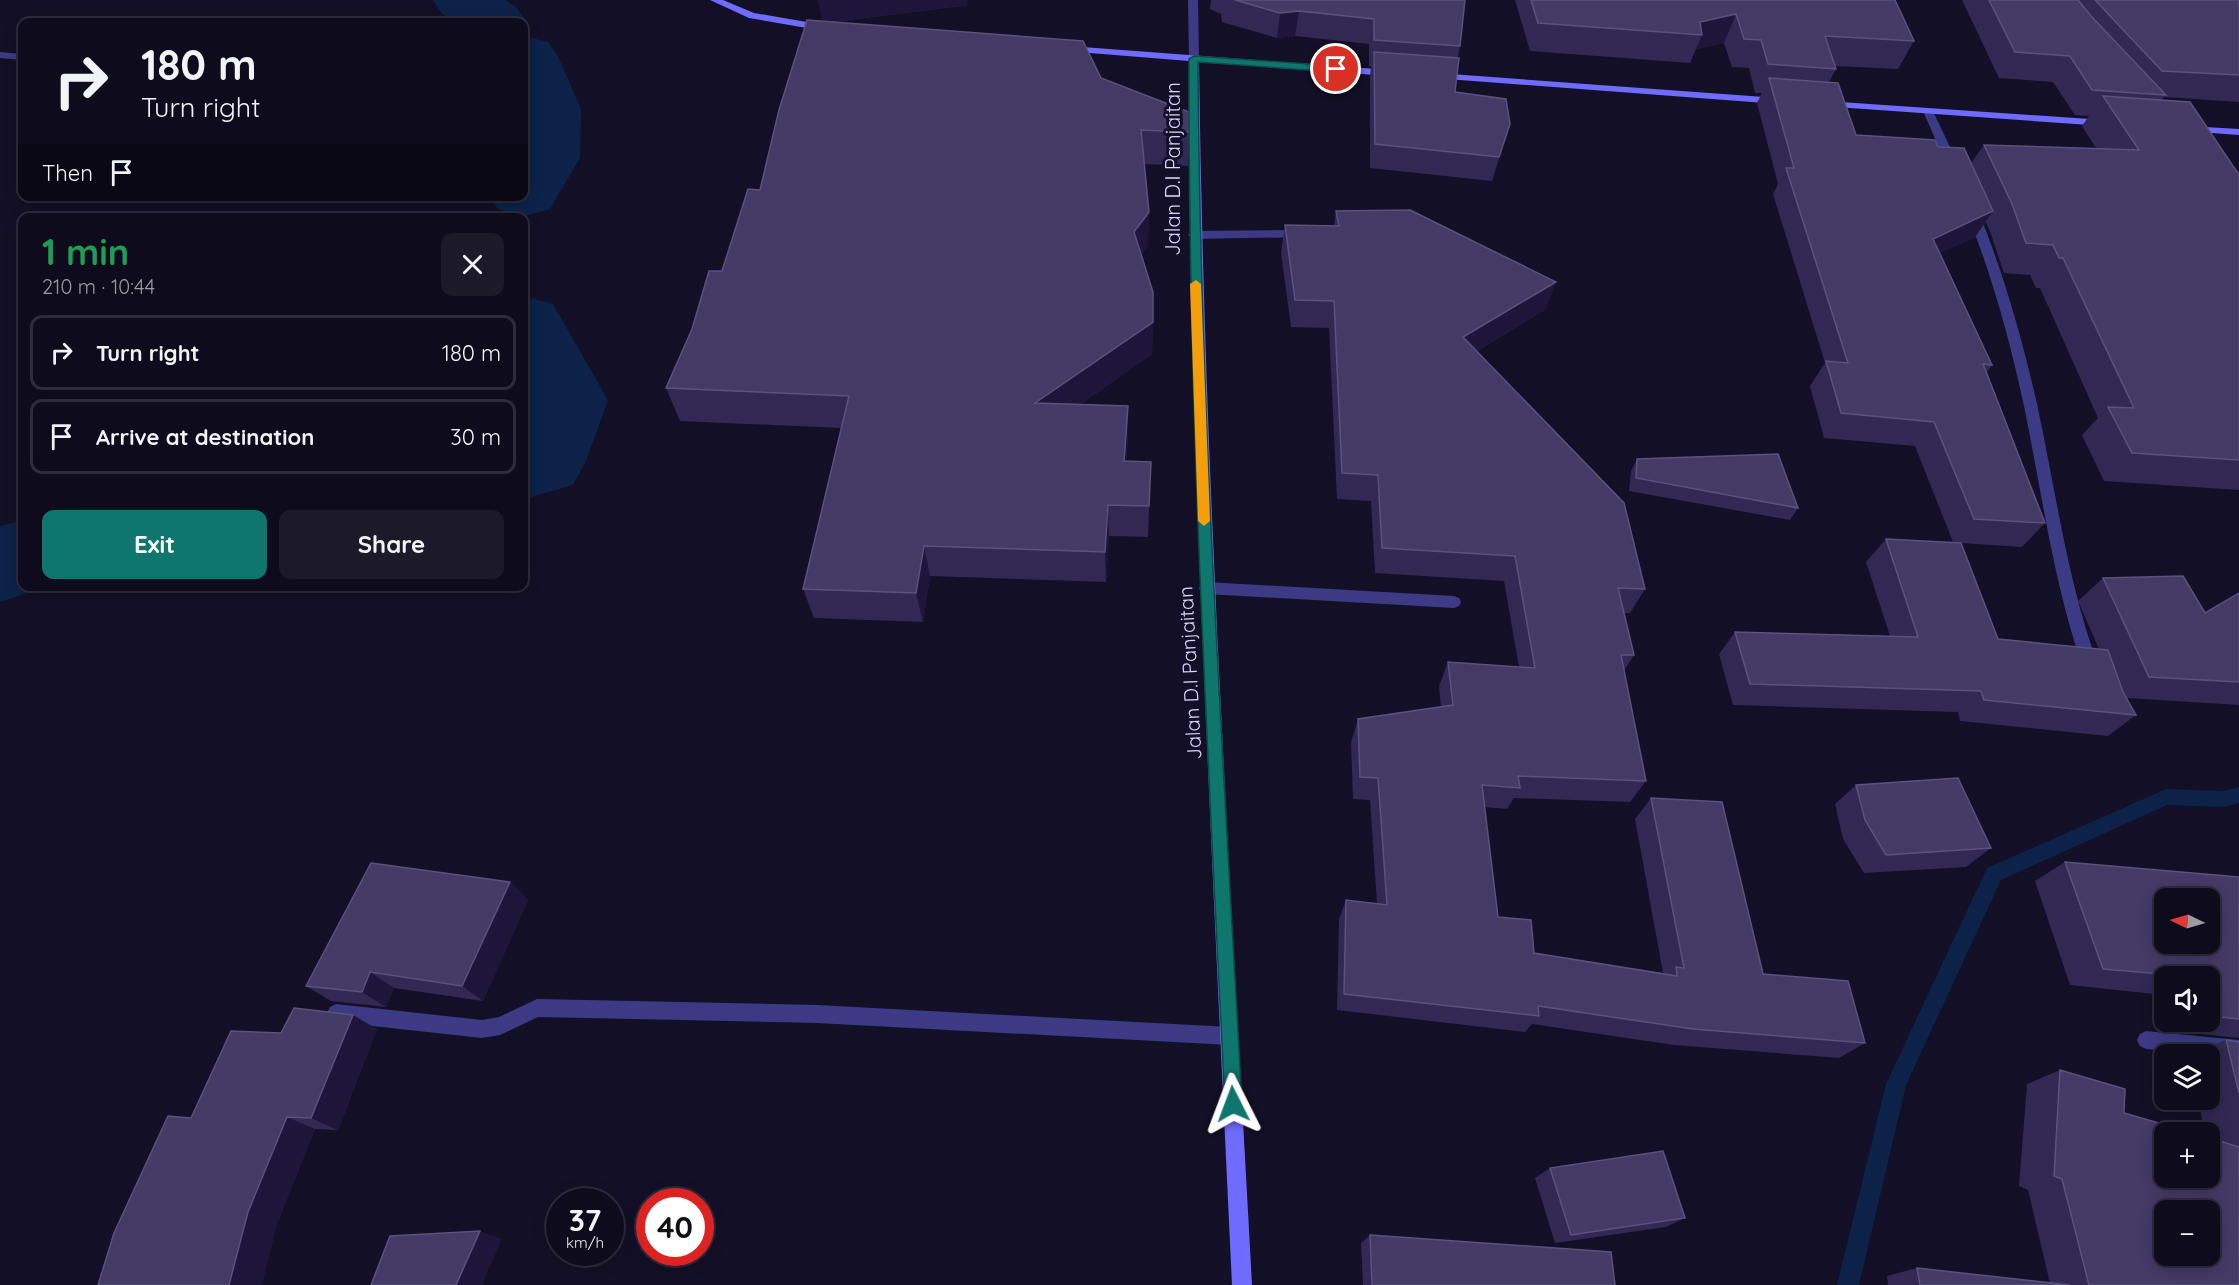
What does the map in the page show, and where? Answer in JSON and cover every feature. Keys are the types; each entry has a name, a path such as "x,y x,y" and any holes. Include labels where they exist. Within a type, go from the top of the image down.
{"street":[{"path":"715,0 752,16 831,29"},
{"path":"1193,0 1194,59"},
{"path":"1053,47 1395,73"},
{"path":"0,55 18,57"},
{"name":"Jalan D.I Panjaitan","path":"1194,59 1194,235 1206,588 1242,1285"},
{"path":"1431,76 1786,101"},
{"path":"1810,103 2115,124"},
{"path":"1928,111 1960,184"},
{"path":"2173,128 2239,132"},
{"path":"1970,204 1983,236 2021,360 2070,607 2096,680"},
{"path":"1194,235 1321,233"},
{"path":"1206,588 1454,602"},
{"path":"318,1011 482,1029 500,1026 537,1008 817,1014 1230,1036"},
{"path":"2146,1040 2239,1049"}],"building":[{"path":"1235,0 1465,0 1460,46 1374,40 1374,19 1299,11 1280,13"},
{"path":"1531,0 1895,0 1914,41 1825,36 1836,69 1768,64 1761,40 1744,39 1736,14 1700,22 1702,35 1538,23"},
{"path":"1989,0 2078,0 2166,95 2092,90 2070,56 2015,52"},
{"path":"2095,0 2239,0 2239,75 2162,71"},
{"path":"807,20 1083,41 1101,78 1189,112 1190,132 1141,130 1149,212 1134,232 1153,292 1153,322 1035,403 1128,406 1124,461 1151,462 1149,506 1108,505 1105,552 924,546 916,593 803,589 849,396 666,388 692,329 709,271 722,271 748,189 760,190 779,110"},
{"path":"1374,52 1459,58 1455,92 1506,99 1510,124 1499,157 1375,144"},
{"path":"1769,78 1838,83 1856,135 1935,140 1938,147 1964,148 1993,211 1933,239 1992,365 1983,364 2045,523 1974,519 1934,422 1841,413 1826,361 1848,363 1786,168 1794,168"},
{"path":"2103,96 2190,102 2239,172 2239,460 2132,453 2108,407 2134,408 2063,258 2059,258 2053,245 2026,243 2012,204 1984,145 2139,150"},
{"path":"1410,210 1556,282 1463,337 1624,503 1645,589 1618,588 1634,655 1621,655 1646,781 1518,776 1520,788 1482,785 1498,917 1531,920 1534,953 1677,976 1676,967 1684,968 1651,798 1722,802 1763,974 1848,981 1865,1043 1693,1029 1538,1006 1539,1016 1344,994 1346,900 1387,905 1378,778 1360,777 1358,719 1453,705 1448,662 1535,668 1515,556 1382,548 1378,475 1342,473 1334,301 1295,300 1285,225 1339,226 1336,211"},
{"path":"1778,454 1798,508 1636,478 1637,459"},
{"path":"1886,539 1961,543 1998,639 2108,650 2123,692 2136,715 1984,700 1981,691 1750,684 1735,632 1918,637"},
{"path":"2183,576 2205,613 2239,593 2239,682 2149,677 2103,578"},
{"path":"1958,778 1991,848 1886,855 1865,820 1856,785"},
{"path":"2065,862 2239,877 2239,1019 2220,1017 2220,966 2154,966 2154,973 2103,969"},
{"path":"371,863 510,882 462,986 370,972 362,992 306,986"},
{"path":"294,1008 353,1015 311,1118 287,1117 248,1212 229,1285 98,1285 114,1233 168,1116 191,1118 231,1031 281,1033"},
{"path":"2226,1040 2239,1042 2239,1093"},
{"path":"2060,1070 2125,1089 2124,1113 2155,1122 2154,1188 2220,1188 2220,1141 2239,1147 2239,1285 2089,1285 2062,1179 2054,1176"},
{"path":"1663,1151 1685,1218 1571,1235 1550,1168"},
{"path":"480,1231 456,1285 371,1285 390,1236"},
{"path":"1370,1235 1611,1252 1615,1285 1372,1285"},
{"path":"1917,1268 2070,1285 1920,1285"}],"waterway":[{"path":"465,0 489,18"},
{"path":"528,66 546,109 544,158 528,186"},
{"path":"528,331 565,400 541,461 528,465"},
{"path":"0,564 18,559"},
{"path":"1848,1285 1896,1084 1994,874 2166,797 2223,799 2239,795"}],"slow traffic":[{"path":"1196,284 1204,521"}],"route":[{"path":"1233,1104 1206,564 1194,235 1194,59 1336,69"}]}
